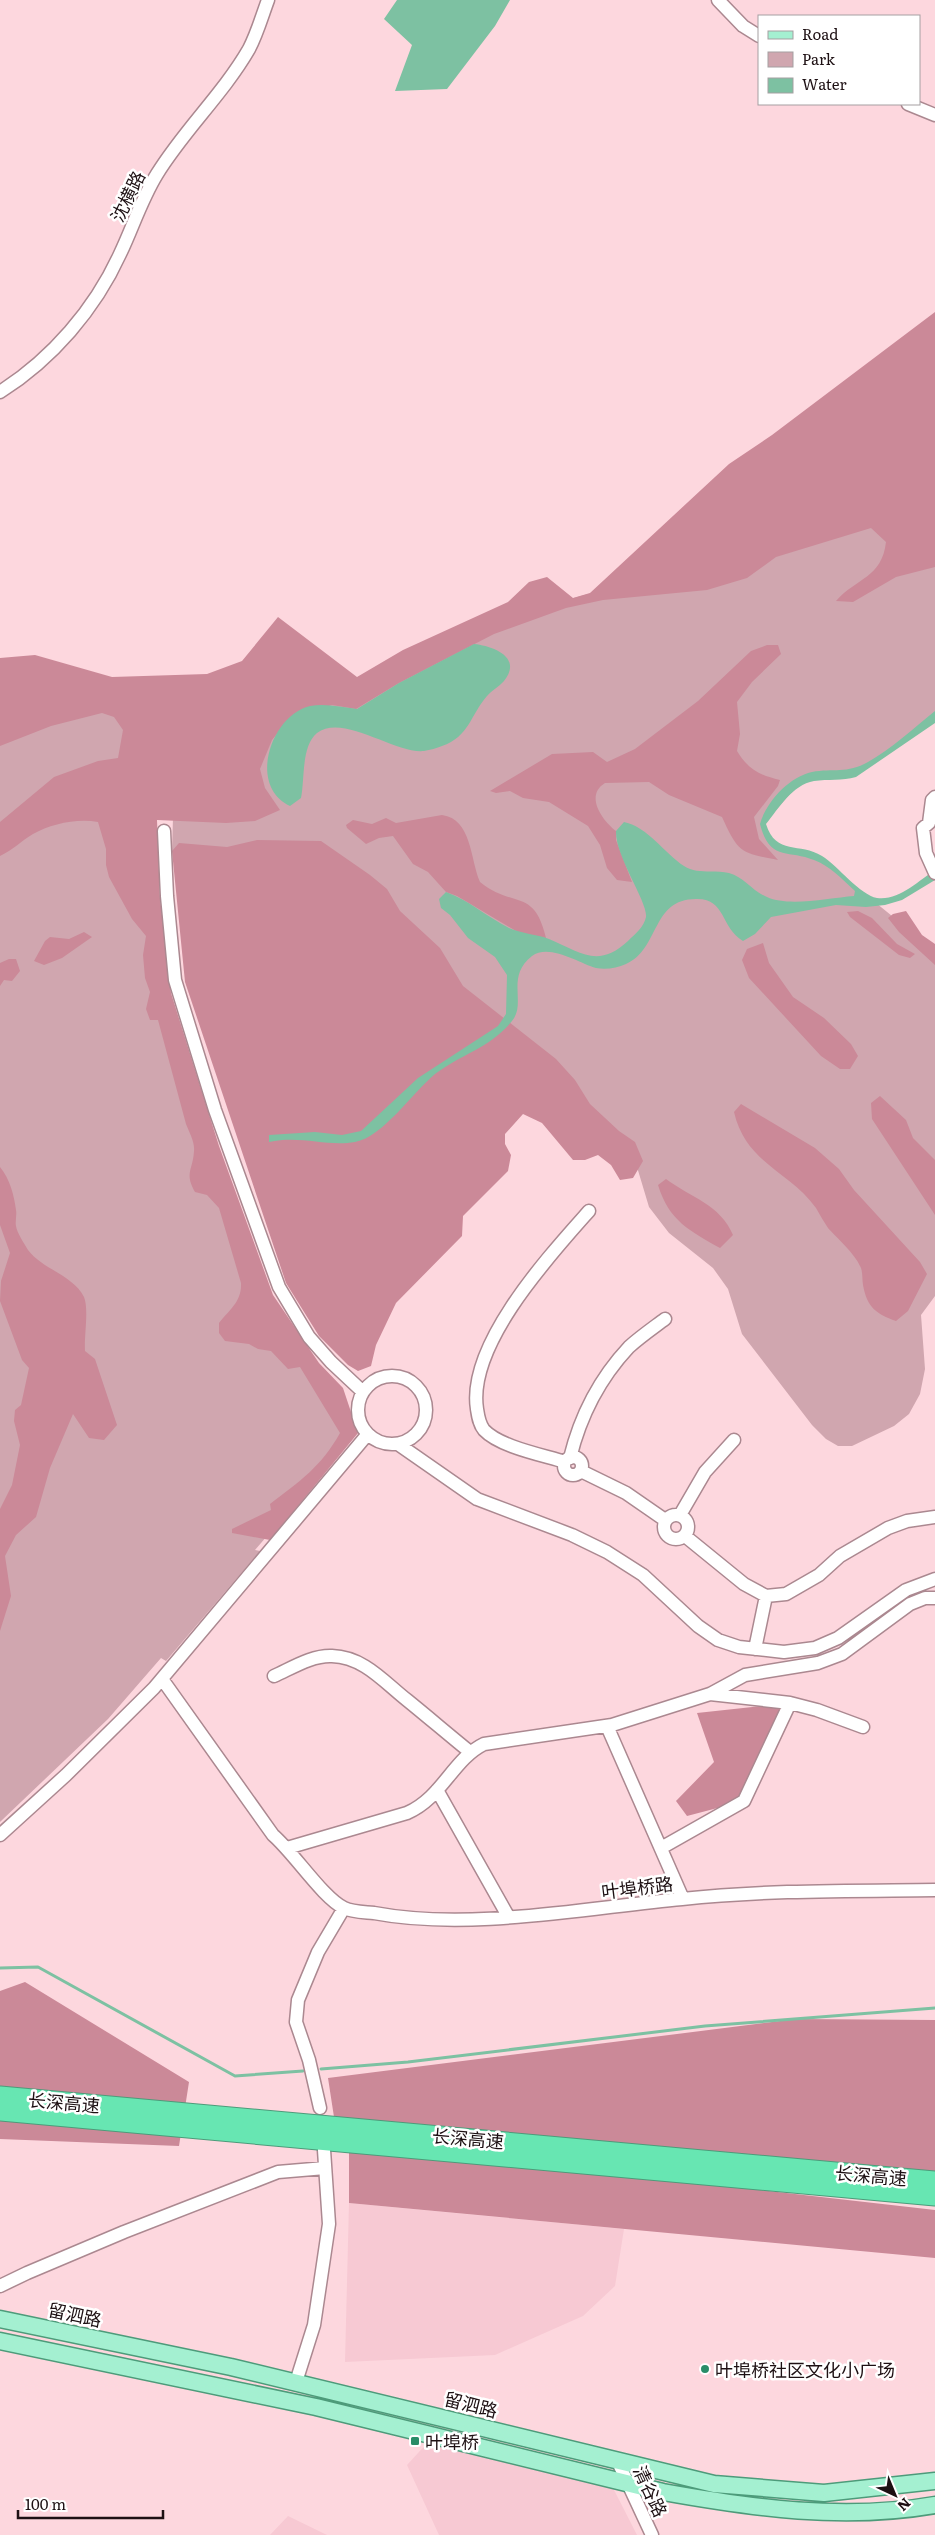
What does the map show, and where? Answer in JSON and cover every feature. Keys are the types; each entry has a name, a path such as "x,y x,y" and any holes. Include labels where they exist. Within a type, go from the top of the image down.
{"highway":[{"name":"长深高速","path":"0,2096 935,2180"},
{"name":"长深高速","path":"0,2111 935,2196"}],"main road":[{"name":"留泗路","path":"0,2319 296,2382 714,2484 824,2493 935,2481"},
{"path":"0,2341 316,2407 626,2483 710,2501 777,2510 844,2512 912,2509 935,2505"}],"street":[{"name":"沈横路","path":"0,392 24,376 61,342 96,297 120,254 138,209 156,175 229,79 249,48 268,0"},
{"path":"718,0 738,21 758,35"},
{"path":"910,105 935,115"},
{"path":"933,870 926,853 923,828 929,822 932,800 935,798"},
{"path":"164,831 167,896 175,980 216,1110 279,1286 309,1337 331,1362 363,1392"},
{"path":"568,1460 505,1442 492,1436 483,1429 478,1418 476,1400 478,1381 497,1331 552,1253 589,1211"},
{"path":"665,1319 630,1346 609,1371 592,1397 574,1440 566,1471 570,1474 576,1474 581,1471 626,1494 665,1520"},
{"path":"398,1444 417,1433 423,1424 426,1413 425,1402 421,1392 403,1378 392,1376 376,1381 363,1392 358,1402 357,1414 367,1434 376,1441 398,1444 477,1499 572,1535 607,1552 643,1575 698,1626 718,1640 739,1647 784,1652 814,1648 838,1638 906,1590 935,1579"},
{"path":"0,1835 66,1775 162,1679 367,1434"},
{"path":"680,1515 705,1472 734,1440"},
{"path":"672,1515 680,1515 688,1524 685,1536 674,1539 666,1535 663,1528 665,1520 672,1515"},
{"path":"685,1536 744,1584 766,1596 786,1594 820,1575 840,1556 888,1528 908,1521 935,1517"},
{"path":"755,1649 766,1596"},
{"path":"287,1848 408,1813 422,1807 470,1752 484,1744 607,1726 710,1694 746,1674 818,1663 842,1654 910,1604 925,1598 935,1598"},
{"path":"274,1676 323,1656 344,1657 362,1664 382,1677 401,1696 470,1752"},
{"path":"162,1679 272,1835 287,1848 327,1894 344,1908 318,1952 298,2000 296,2022 309,2060 320,2108"},
{"path":"710,1694 790,1703 817,1710 863,1727"},
{"path":"661,1848 744,1801 790,1703"},
{"path":"607,1726 683,1898"},
{"path":"437,1790 508,1916"},
{"name":"叶埠桥路","path":"344,1908 396,1918 466,1919 583,1911 683,1898 840,1891 935,1890"},
{"path":"296,2382 314,2325 329,2224 324,2150"},
{"path":"0,2286 27,2272 278,2172 325,2168"},
{"name":"清谷路","path":"618,2462 626,2483 652,2535"}],"shaded area":[{"path":"935,312 935,567 896,577 853,602 836,601 874,570 884,554 886,542 871,528 776,557 747,578 707,590 603,600 566,608 494,634 399,683 356,709 332,705 290,718 272,740 260,769 265,788 280,810 255,821 226,823 157,820 160,898 171,993 219,1146 273,1295 319,1363 343,1388 358,1433 270,1540 232,1533 232,1529 271,1510 270,1504 317,1464 333,1445 340,1433 300,1367 288,1369 271,1351 258,1349 249,1344 225,1341 219,1333 219,1323 237,1301 241,1290 241,1283 219,1208 207,1195 195,1192 190,1180 194,1151 193,1141 186,1124 158,1020 150,1020 146,1009 150,992 145,978 143,955 146,936 132,919 109,877 106,865 106,849 98,822 73,821 48,827 33,834 0,856 0,822 54,777 98,761 118,758 123,730 114,717 102,713 51,726 0,746 0,658 35,655 112,677 207,674 242,661 278,617 357,677 403,650 508,602 529,582 547,577 573,598 590,593 729,464 772,435"},
{"path":"767,645 778,645 781,654 752,682 737,702 740,734 737,751 750,767 766,776 780,780 778,786 754,817 759,839 778,860 748,853 732,838 722,817 669,795 649,782 605,783 599,788 596,801 601,815 616,831 616,840 632,882 617,880 607,868 600,845 588,826 549,802 523,798 510,791 496,793 490,791 552,754 593,752 607,762 635,749 698,701 751,651"},
{"path":"442,815 452,818 465,832 480,882 492,890 529,905 541,922 546,938 526,935 516,931 457,896 446,892 428,872 413,864 393,836 379,838 366,844 346,825 353,820 372,824 386,818 396,823"},
{"path":"257,840 321,841 387,889 400,911 440,948 463,986 556,1059 575,1080 590,1104 619,1131 635,1142 643,1161 633,1178 620,1180 611,1165 598,1155 585,1160 573,1160 542,1123 523,1114 505,1134 505,1144 511,1155 508,1171 463,1216 462,1236 396,1303 376,1345 371,1366 358,1371 348,1365 319,1336 286,1283 185,982 172,851 179,843 227,847"},
{"path":"858,911 872,918 897,944 915,954 910,958 899,955 850,917 847,912"},
{"path":"906,911 922,935 935,944 935,965 899,932 888,918 893,914"},
{"path":"84,932 92,937 62,958 44,965 34,961 45,941 50,937 69,939"},
{"path":"763,943 769,963 793,997 824,1018 851,1044 858,1056 850,1069 840,1069 821,1056 749,978 742,960 747,949"},
{"path":"9,959 16,959 20,971 12,981 4,980 0,986 0,963"},
{"path":"880,1096 906,1120 913,1138 935,1160 935,1215 872,1119 871,1103"},
{"path":"741,1104 815,1148 839,1169 854,1190 920,1262 927,1274 908,1311 896,1321 883,1316 870,1304 865,1293 862,1270 858,1261 828,1228 806,1195 770,1166 748,1144 740,1130 734,1112"},
{"path":"0,1167 13,1193 17,1229 28,1250 34,1257 73,1283 84,1297 86,1308 85,1351 95,1359 117,1425 104,1440 89,1438 73,1414 50,1468 36,1517 16,1535 5,1556 11,1596 0,1631 0,1509 12,1485 20,1445 14,1421 15,1410 21,1405 29,1368 22,1360 0,1301 1,1281 10,1253 0,1225"},
{"path":"666,1179 704,1202 721,1216 733,1235 720,1248 682,1224 668,1208 658,1185"},
{"path":"790,1703 744,1801 687,1816 676,1801 714,1762 697,1713"},
{"path":"25,1982 189,2082 179,2146 0,2139 0,1991"},
{"path":"796,2019 935,2020 935,2172 334,2117 328,2078"},
{"path":"349,2143 935,2210 935,2258 349,2203"},
{"path":"349,2203 624,2229 615,2286 583,2316 495,2355 345,2362"},
{"path":"429,2441 611,2484 637,2535 439,2535 407,2465"},
{"path":"288,2516 327,2535 270,2535"}],"green space":[{"path":"935,498 935,718 859,770 803,779 763,825 770,839 780,848 822,859 935,951 935,1296 921,1315 925,1369 920,1394 909,1414 894,1426 852,1446 838,1446 826,1439 812,1425 742,1334 728,1289 713,1268 669,1233 649,1207 634,1157 172,851 176,717 354,693 534,609"},
{"path":"123,699 162,993 269,1299 354,1435 255,1550 260,1551 166,1661 161,1658 108,1719 0,1822 0,741"}],"water":[{"path":"397,0 510,0 495,26 447,89 395,91 412,45 384,19"},
{"path":"474,644 489,647 503,654 508,659 510,665 509,673 504,681 487,696 458,737 442,746 424,751 399,747 355,731 328,728 317,733 308,746 304,763 301,798 290,806 277,796 270,783 267,768 269,752 275,736 284,723 296,712 316,705 357,709 399,683"},
{"path":"935,711 935,723 856,777 814,781 799,787 787,798 766,824 770,834 776,841 822,856 870,896 885,898 901,893 935,870 935,880 902,900 885,905 866,907 836,905 771,917 755,934 743,941 730,928 713,903 696,899 681,901 671,907 663,916 645,948 637,957 619,967 596,968 564,955 547,952 539,953 532,956 524,964 520,972 518,1006 512,1021 494,1038 435,1074 376,1132 355,1142 345,1143 303,1140 269,1142 269,1135 315,1132 342,1135 361,1131 418,1078 498,1026 506,1014 507,975 495,957 468,938 450,915 441,908 439,899 446,892 462,899 493,919 519,932 549,939 580,953 598,956 607,954 628,941 641,927 646,917 642,901 617,841 616,831 624,822 641,829 677,861 689,869 729,873 767,897 776,900 797,902 854,896 855,891 836,873 825,866 805,857 781,852 769,844 760,824 763,816 773,799 795,779 812,772 860,766 885,751"}],"waterway":[{"path":"0,1968 38,1967 235,2076 303,2071"},
{"path":"321,2069 408,2062 705,2026 935,2008"}],"place":[{"name":"叶埠桥社区文化小广场","path":"705,2369"},
{"name":"叶埠桥","path":"415,2441"}]}
